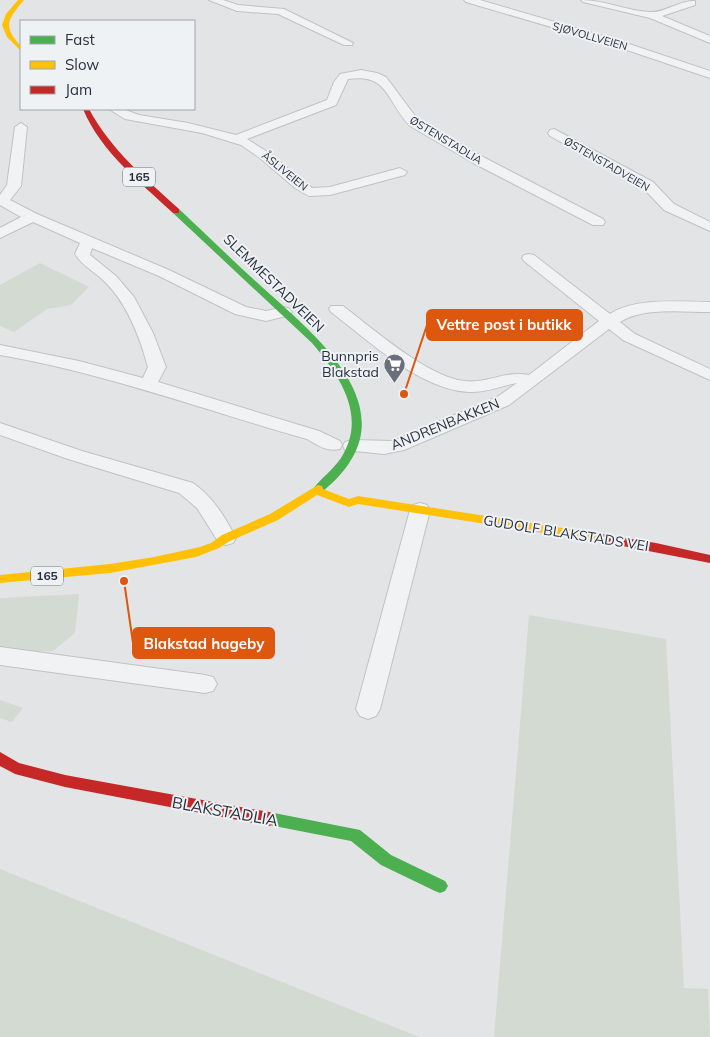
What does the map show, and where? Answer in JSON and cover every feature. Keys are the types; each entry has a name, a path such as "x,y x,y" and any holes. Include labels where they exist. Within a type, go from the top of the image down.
{"main road":[{"path":"20,48 3,34 0,25 1,17 21,0"},
{"name":"SLEMMESTADVEIEN","path":"0,579 115,569 188,554 220,544 226,538 293,507 328,482 342,464 352,446 358,419 356,403 351,391 330,358 284,312 114,154 94,128 86,110"},
{"name":"GUDOLF BLAKSTADS VEI","path":"328,482 356,494 358,500"},
{"name":"GUDOLF BLAKSTADS VEI","path":"317,491 349,502 358,500 656,547 710,559"},
{"name":"BLAKSTADLIA","path":"0,758 16,768 65,781 355,835 386,860 440,886"}],"street":[{"path":"214,0 237,8 280,11 348,43"},
{"name":"SJØVOLLVEIEN","path":"469,0 613,42 710,76"},
{"path":"586,0 653,16 704,31"},
{"path":"653,16 692,3"},
{"path":"657,4 685,16"},
{"name":"ØSTENSTADLIA","path":"236,139 332,102 337,95 339,82 344,76 367,75 390,86 405,116 414,124 480,161 598,222"},
{"name":"ÅSLIVEIEN","path":"117,110 140,118 183,125 236,139 257,149 309,192 330,190 400,172"},
{"path":"21,127 14,186 1,201 32,217 164,272 241,310 266,316 284,312"},
{"name":"ØSTENSTADVEIEN","path":"554,133 648,185 669,207 710,227"},
{"path":"0,234 32,217"},
{"path":"91,241 84,247 82,254 87,262 111,279 135,312 154,356 158,367 148,385"},
{"path":"529,258 608,323 629,337 710,375"},
{"name":"ANDRENBAKKEN","path":"352,446 384,448 397,446 450,422 504,401 569,351 630,310 663,306 710,307"},
{"name":"ANDRENBAKKEN","path":"337,309 414,365 442,380 460,386 478,387 519,378 532,381"},
{"path":"0,350 31,354 148,385 314,435 333,445"},
{"path":"0,429 75,455 186,488 194,492 208,507 226,538"},
{"path":"368,709 420,510"},
{"path":"0,656 205,684"}],"shaded area":[{"path":"40,263 89,287 71,305 47,309 14,332 0,326 0,285"},
{"path":"79,594 75,633 53,651 0,652 0,598"},
{"path":"529,615 666,639 684,988 708,989 710,1037 494,1037"},
{"path":"0,700 23,708 12,722 0,718"},
{"path":"0,869 419,1037 0,1037"}],"traffic: fast":[{"path":"176,211 315,341 333,362 347,384 356,407 357,431 345,460 331,478 318,489"},
{"path":"269,819 355,835 386,860 440,886"}],"traffic: slow":[{"path":"20,48 9,36 5,25 9,14 21,0"},
{"path":"0,579 110,568 176,557 202,550 274,517 318,489"},
{"path":"317,491 349,503 358,500 601,538"}],"traffic: jam":[{"path":"87,110 103,138 114,152 176,211"},
{"path":"601,538 656,547 710,559"},
{"path":"0,758 15,768 65,781 269,819"}],"place":[{"name":"Bunnpris Blakstad","path":"395,383"},
{"name":"Vettre post i butikk","path":"404,394"},
{"name":"Blakstad hageby","path":"124,581"}]}
